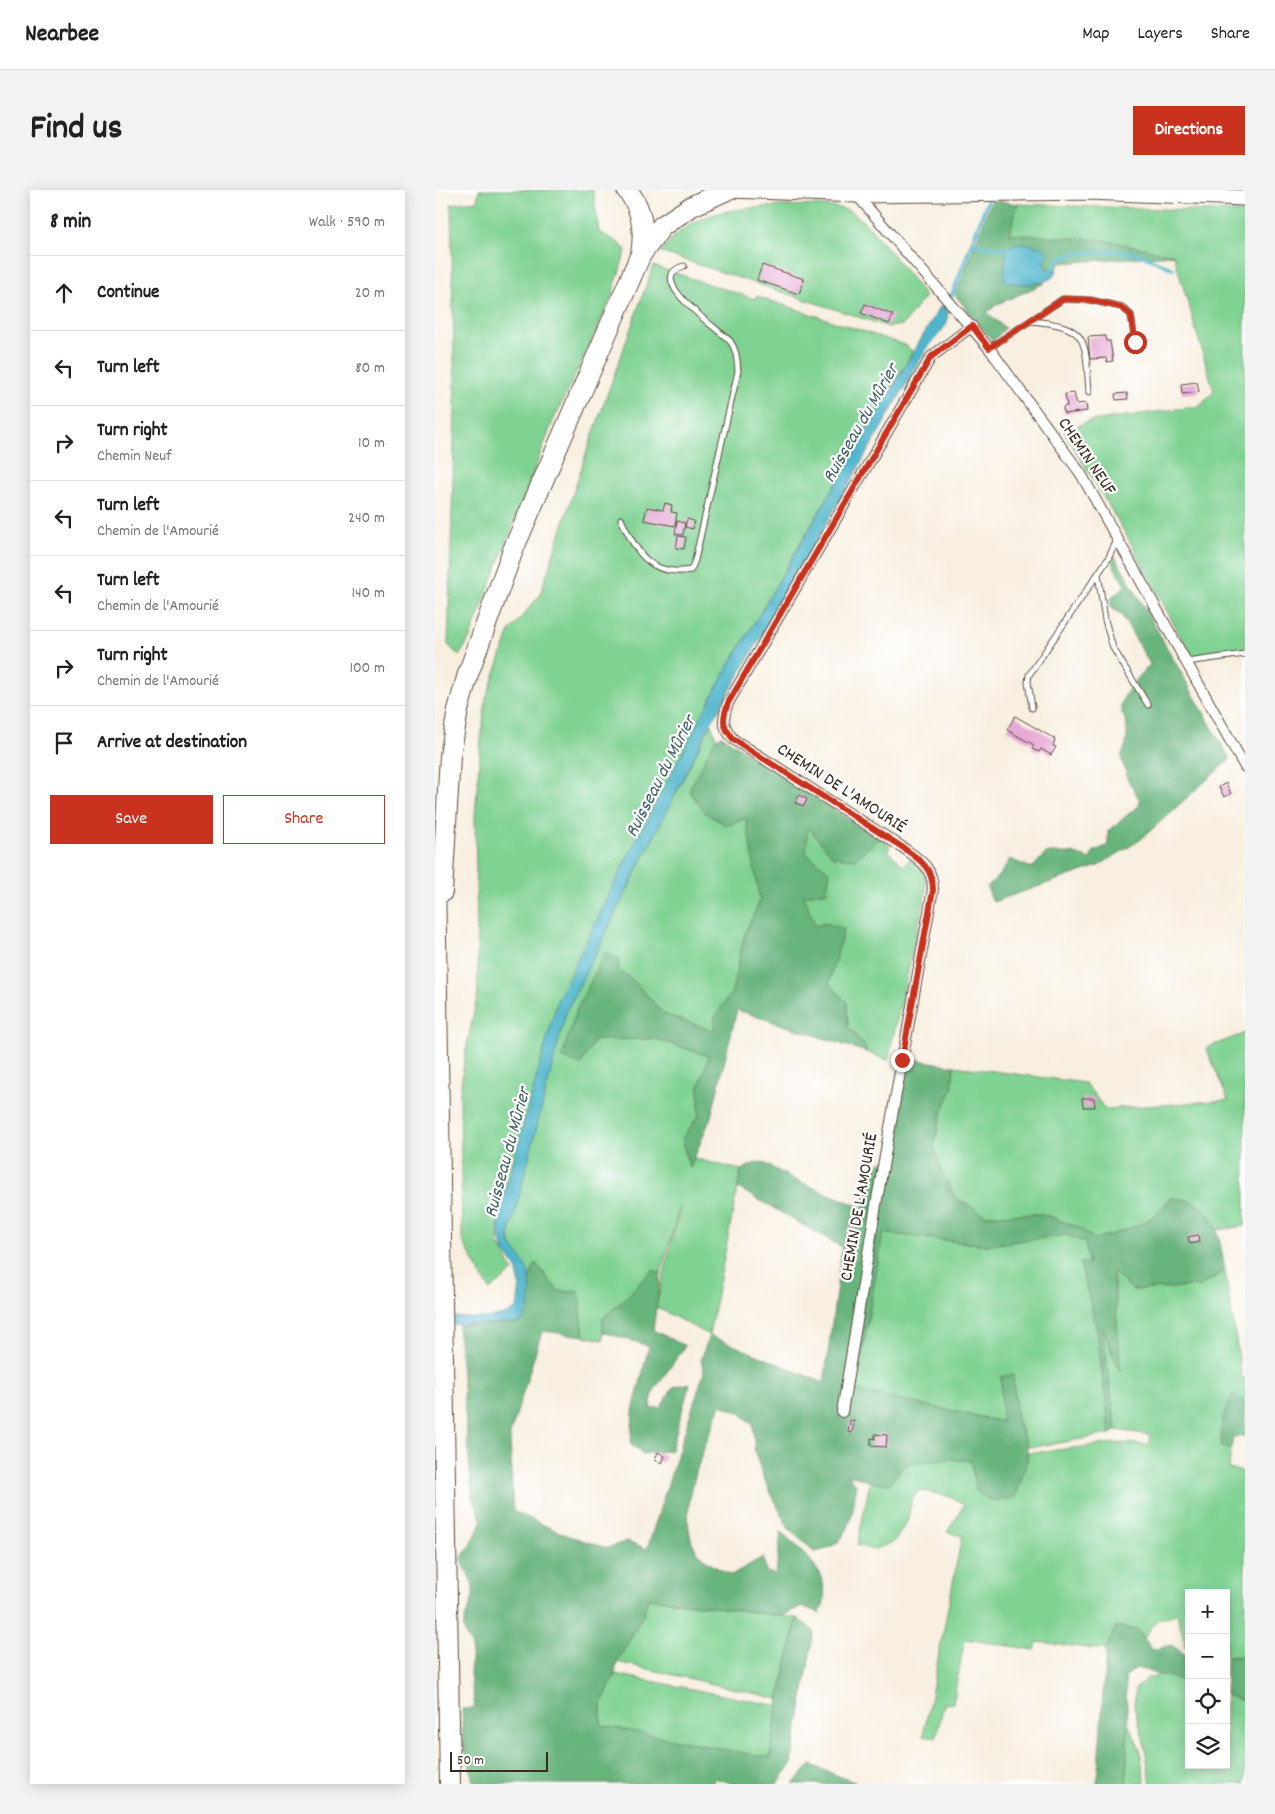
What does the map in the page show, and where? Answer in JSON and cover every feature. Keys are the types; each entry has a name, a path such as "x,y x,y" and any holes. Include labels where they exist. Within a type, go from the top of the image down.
{"highway":[{"path":"438,972 450,756 458,710 489,613 513,550 641,254 645,233 641,217 627,190"},
{"path":"641,254 662,226 692,206 727,190"},
{"path":"435,876 450,1784"}],"main road":[{"path":"730,190 855,193 1096,192"},
{"path":"1040,190 1245,198"}],"street":[{"name":"CHEMIN NEUF","path":"855,193 972,326 1081,474 1119,538 1245,767"},
{"name":"CHEMIN DE L'AMOURIÉ","path":"842,1412 876,1205 933,890 933,878 924,863 902,847 733,739 725,729 723,716 728,703 931,357 972,326"}],"lane":[{"path":"621,519 634,547 655,568 691,570 695,560 738,371 736,353 731,342 683,301 673,287 673,275 678,268 684,266"},
{"path":"989,348 1063,299 1090,300 1121,307 1131,315 1135,342"},
{"path":"1031,321 1061,324 1081,338 1086,350 1089,392"},
{"path":"1032,708 1028,682 1029,675 1098,574 1119,538"},
{"path":"1098,574 1105,620 1113,648 1148,705"},
{"path":"1187,662 1245,654"}],"green space":[{"path":"479,190 593,190 599,232 616,241 626,250 611,299 553,421 469,640 459,656 448,645 455,410 451,204 477,201"},
{"path":"992,200 1018,204 1009,234 1104,240 1174,255 1060,263 1056,270 1046,268 1043,262 1046,258 1025,284 1045,283 996,305 987,313 1005,328 993,341 955,295"},
{"path":"1018,204 1245,212 1245,648 1192,658 1128,538 1064,431 1090,421 1200,406 1214,391 1174,256 1103,240 1009,234"},
{"path":"831,206 847,210 865,224 888,249 925,296 903,325 889,327 660,252 686,227 700,219 747,208"},
{"path":"653,266 755,299 756,296 908,346 907,348 913,351 720,681 634,844 558,999 499,1214 498,1242 513,1271 490,1290 462,1240 460,1092 466,1049 478,993 475,816 486,698 510,631 540,595 587,451"},
{"path":"1115,556 1230,759 1140,840 1098,866 993,902 987,887 1001,873 1010,859 1032,868 1046,853 1072,853 1090,859 1093,852 1108,845 1108,831 1139,806 1140,800 1128,780 1121,757 1125,748 1127,734 1125,719 1121,709 1127,691 1150,664 1121,614 1111,608 1111,598 1125,586 1111,561"},
{"path":"711,724 716,738 689,790 746,818 760,901 745,933 732,992 715,1017 714,1031 664,1014 632,979 619,971 595,1040 656,1039 709,1056 699,1087 699,1115 682,1139 689,1167 692,1158 741,1170 709,1335 656,1307 680,1206 661,1273 652,1270 626,1298 603,1318 603,1340 584,1336 579,1292 558,1291 536,1263 529,1282 509,1234 566,1012"},
{"path":"722,736 879,839 855,859 833,857 808,827 806,853 830,872 827,892 804,895 815,926 825,923 844,929 829,983 847,1003 848,1026 865,1047 866,1052 737,1010 711,1117 690,1168 682,1139 699,1115 699,1087 709,1056 656,1039 595,1040 580,1065 562,1057 576,1011 605,953 618,958 619,971 632,979 664,1014 714,1031 715,1017 732,992 745,933 760,901 746,818 728,826 705,813 689,790 716,738"},
{"path":"808,826 855,859 879,839 890,845 888,851 904,866 910,859 924,873 926,892 888,1060 866,1052 865,1047 848,1026 847,1003 829,983 804,895 827,892 805,853"},
{"path":"1245,1033 1245,1226 1218,1230 1204,1210 1193,1202 1179,1198 1169,1198 1163,1207 1147,1221 1126,1230 1095,1239 1078,1227 1043,1214 985,1215 955,1197 941,1170 934,1146 941,1114 952,1089 954,1066 1085,1083 1105,1109 1228,1100 1206,1048"},
{"path":"908,1058 954,1066 952,1089 941,1114 934,1146 941,1170 955,1197 985,1215 1043,1214 1078,1227 1095,1239 1126,1230 1147,1221 1163,1207 1169,1198 1185,1200 1197,1204 1206,1211 1212,1221 1217,1232 1225,1271 1200,1286 1133,1290 1113,1272 1121,1373 1102,1327 1116,1430 1110,1434 1096,1325 1080,1263 1089,1263 1085,1243 1067,1235 987,1245 883,1233 856,1390 1002,1422 1001,1377 1013,1375 1017,1420 1027,1446 1027,1461 1016,1497 995,1501 976,1491 971,1461 951,1459 904,1465 889,1484 871,1482 848,1474 856,1485 848,1528 836,1543 827,1549 815,1552 789,1529 764,1479 755,1453 753,1425 740,1413 721,1405 694,1478 690,1499 688,1518 690,1536 697,1551 708,1562 731,1575 763,1557 766,1572 776,1574 781,1532 808,1557 821,1578 824,1589 824,1601 820,1613 802,1606 782,1616 648,1598 644,1613 617,1662 615,1674 601,1705 601,1725 770,1758 779,1699 797,1618 814,1631 792,1764 777,1784 734,1784 714,1778 713,1784 471,1784 474,1781 463,1743 462,1709 475,1708 470,1674 472,1646 466,1637 464,1629 464,1623 473,1596 473,1588 470,1577 460,1559 471,1545 482,1521 472,1495 458,1326 520,1323 530,1296 529,1282 535,1263 558,1291 579,1292 584,1336 542,1331 510,1435 513,1511 566,1535 607,1548 627,1541 647,1549 704,1372 701,1360 709,1335 824,1383 842,1247 738,1188 741,1170 755,1163 762,1162 793,1179 863,1208 870,1168 889,1158"},
{"path":"882,1233 987,1245 1067,1235 1086,1243 1089,1264 1080,1263 1096,1323 1110,1434 1035,1447 1027,1446 1017,1418 1012,1375 1001,1377 1003,1422 856,1390"},
{"path":"652,1270 661,1273 653,1330 685,1346 653,1392 650,1409 661,1407 673,1387 690,1383 671,1450 643,1454 631,1444 633,1411 649,1346 603,1332 603,1318 626,1298"},
{"path":"1113,1271 1133,1290 1200,1286 1225,1271 1242,1378 1245,1378 1245,1402 1233,1395 1222,1447 1231,1449 1229,1469 1245,1472 1245,1657 1230,1657 1230,1589 1185,1589 1185,1643 1177,1614 1158,1619 1144,1638 1138,1630 1116,1626 1106,1650 1037,1642 1035,1650 965,1639 953,1703 944,1704 936,1738 923,1736 962,1536 947,1532 964,1505 951,1497 920,1490 912,1498 908,1520 894,1542 873,1550 857,1545 871,1482 889,1484 904,1465 951,1459 971,1461 973,1473 1027,1461 1027,1452 1114,1443 1149,1444 1151,1435 1116,1430 1101,1325 1120,1371"},
{"path":"1233,1394 1245,1402 1245,1436 1233,1437 1231,1449 1222,1447 1221,1432 1224,1414"},
{"path":"648,1598 797,1618 779,1699 617,1662 644,1613"},
{"path":"1116,1626 1138,1630 1153,1650 1171,1645 1185,1654 1185,1681 1136,1668 1125,1677 1128,1723 1126,1784 1097,1784 1106,1650"},
{"path":"1230,1657 1245,1657 1245,1701 1230,1696"},
{"path":"615,1674 778,1706 770,1758 601,1726 601,1705"},
{"path":"1163,1674 1185,1681 1185,1769 1230,1769 1230,1696 1244,1701 1245,1784 1151,1784 1143,1737 1134,1707 1135,1689 1148,1678"},
{"path":"1128,1723 1140,1750 1145,1784 1126,1784"},
{"path":"811,1765 859,1784 793,1784"}],"water":[{"path":"1024,243 1044,248 1048,254 1043,262 1046,268 1057,271 1048,280 1035,283 1019,283 1006,282 1004,279 1006,251 1013,244"},
{"path":"941,305 948,311 947,324 926,350 705,734 566,1012 509,1236 509,1241 524,1263 530,1277 531,1291 527,1312 520,1323 435,1325 435,1316 489,1318 509,1313 517,1308 520,1285 516,1267 504,1252 499,1231 499,1214 558,999 634,844 720,681"}],"building":[{"path":"762,265 804,279 799,294 757,280"},
{"path":"865,304 893,315 889,324 861,313"},
{"path":"1105,336 1106,341 1110,341 1113,361 1107,362 1106,358 1090,359 1088,337"},
{"path":"1197,382 1199,392 1182,394 1181,384"},
{"path":"1074,393 1077,404 1086,403 1087,411 1064,414 1063,407 1067,406 1065,394"},
{"path":"1127,393 1128,399 1116,400 1115,394"},
{"path":"665,503 672,505 671,512 677,513 675,526 644,520 647,507 663,510"},
{"path":"687,519 694,521 693,529 685,527"},
{"path":"677,521 685,523 683,535 675,534"},
{"path":"678,536 686,537 684,549 676,548"},
{"path":"1015,716 1055,739 1053,746 1056,747 1051,755 1041,749 1039,752 1032,749 1034,745 1007,730"},
{"path":"1226,783 1231,794 1224,797 1219,787"},
{"path":"799,795 807,799 804,806 795,803"},
{"path":"1082,1098 1094,1098 1095,1107 1083,1107"},
{"path":"851,1226 859,1232 855,1239 846,1233"},
{"path":"1198,1235 1199,1242 1190,1244 1188,1237"},
{"path":"850,1420 854,1421 852,1433 848,1432"},
{"path":"875,1434 887,1435 886,1447 871,1446 871,1438 875,1439"},
{"path":"658,1452 665,1456 662,1463 655,1460"}],"waterway":[{"name":"Ruisseau du Mûrier","path":"943,311 952,295 988,200"},
{"path":"972,244 1008,249"},
{"path":"1053,268 1062,257 1079,253 1114,251 1139,254 1173,269"}],"route":[{"path":"902,1060 933,890 933,878 929,870 924,863 902,847 733,739 725,729 723,716 728,703 931,357 972,326 989,348 1063,299 1090,300 1121,307 1131,315 1135,342"}]}
